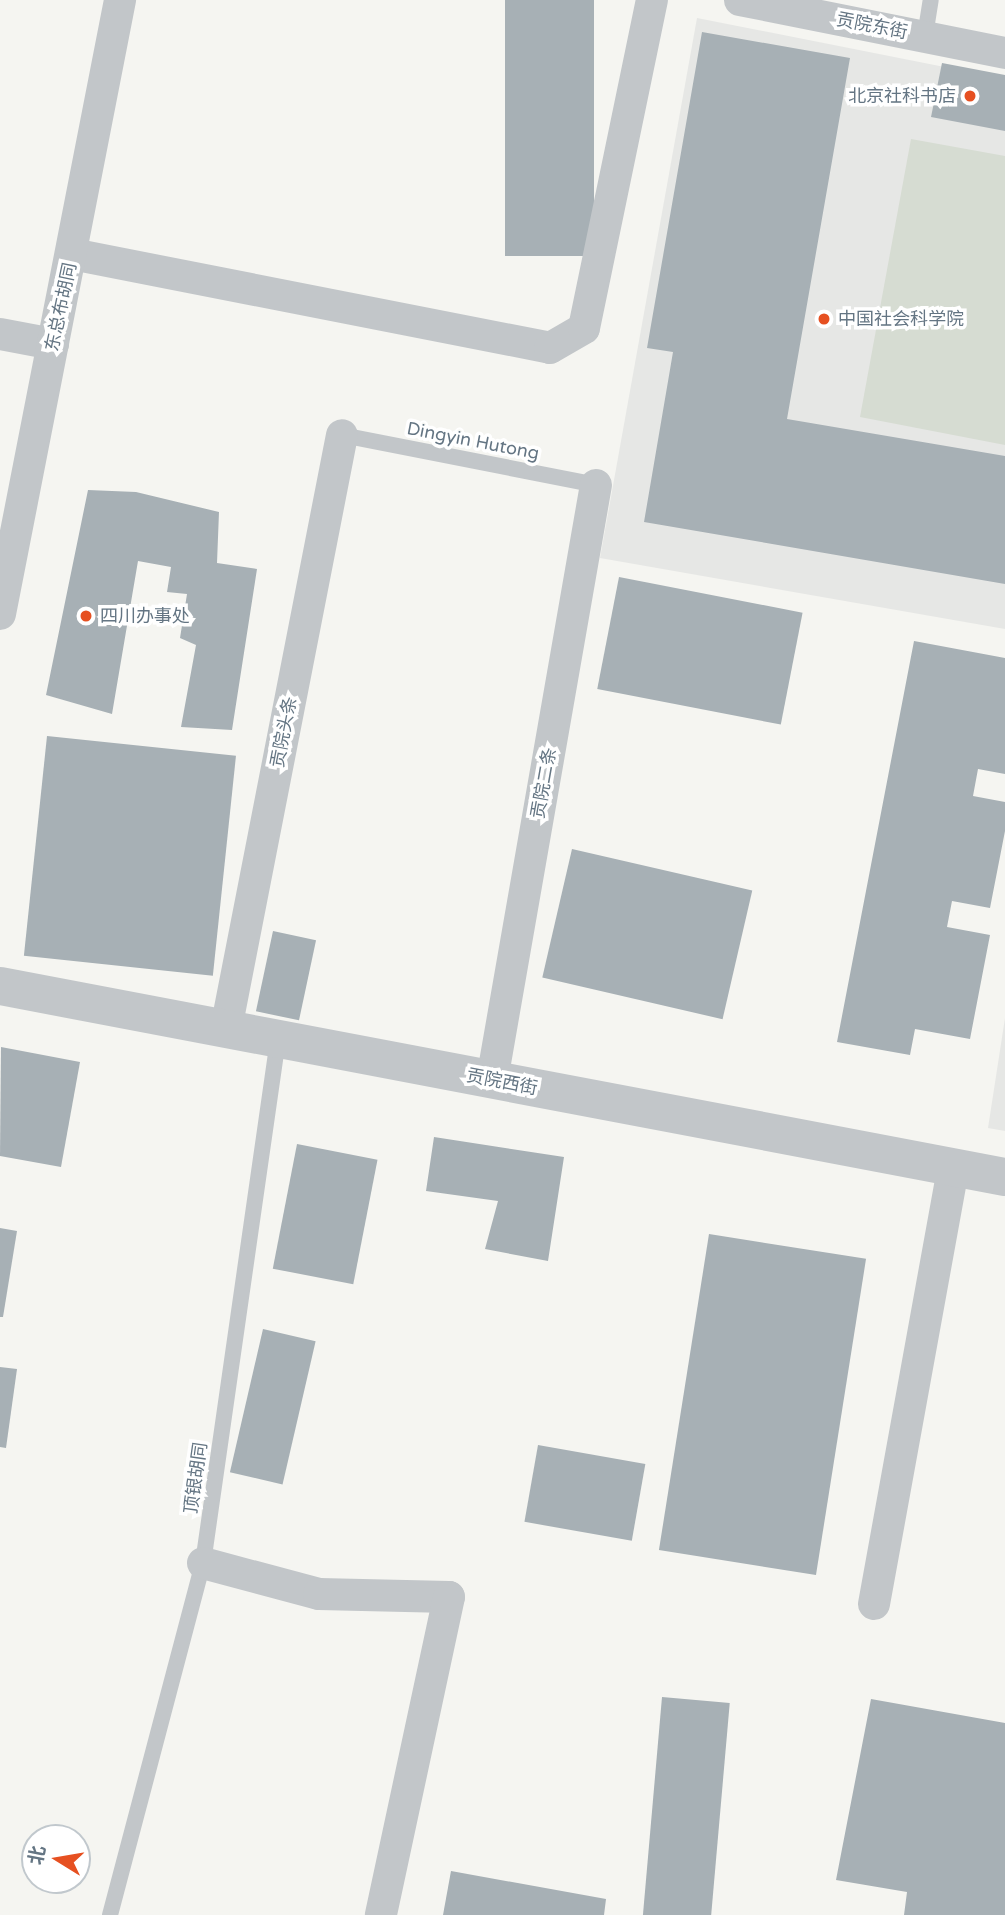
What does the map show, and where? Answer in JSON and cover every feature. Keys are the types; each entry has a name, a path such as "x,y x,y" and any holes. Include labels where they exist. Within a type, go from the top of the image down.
{"street":[{"name":"东总布胡同","path":"0,614 120,0"},
{"path":"72,254 550,348 584,328 652,0"},
{"name":"贡院东街","path":"740,0 1005,53"},
{"path":"0,334 52,344"},
{"name":"贡院头条","path":"226,1029 342,435"},
{"name":"贡院二条","path":"492,1080 596,485"},
{"name":"贡院西街","path":"0,986 1005,1177"},
{"path":"874,1604 953,1168"},
{"path":"203,1563 319,1594 449,1597 381,1915"}],"lane":[{"path":"925,36 931,0"},
{"name":"Dingyin Hutong","path":"342,435 596,485"},
{"name":"顶银胡同","path":"110,1915 203,1563 278,1039"}],"shaded area":[{"name":"中国社会科学院","path":"697,18 1005,79 1005,629 600,558"},
{"path":"911,139 1005,156 1005,445 860,417"},
{"path":"1005,1018 1005,1131 988,1128"}],"building":[{"path":"505,0 594,0 594,256 505,256"},
{"path":"702,32 850,58 787,419 1005,456 1005,584 644,522 673,352 647,348"},
{"name":"北京社科书店","path":"942,63 1005,75 1005,131 931,117"},
{"path":"88,490 136,492 219,512 217,563 257,569 232,730 181,727 196,645 180,638 187,594 167,592 171,567 138,561 112,714 46,695"},
{"path":"619,577 803,613 781,725 597,689"},
{"path":"914,641 1005,658 1005,774 978,769 973,796 1005,802 1005,831 990,908 952,901 947,927 990,935 970,1039 915,1029 910,1055 837,1042"},
{"path":"47,736 236,756 213,976 24,956"},
{"path":"572,849 752,891 723,1019 542,978"},
{"path":"273,931 316,940 299,1020 256,1011"},
{"path":"1,1047 80,1062 61,1167 0,1156"},
{"path":"434,1137 564,1157 548,1261 485,1249 498,1201 426,1191"},
{"path":"297,1144 377,1160 353,1284 273,1269"},
{"path":"0,1228 17,1231 3,1317 0,1317"},
{"path":"709,1234 866,1259 816,1575 659,1550"},
{"path":"263,1329 316,1341 283,1484 230,1472"},
{"path":"0,1367 17,1369 6,1448 0,1447"},
{"path":"538,1445 645,1464 632,1541 524,1522"},
{"path":"662,1697 730,1703 711,1915 643,1915"},
{"path":"871,1699 1005,1723 1005,1915 904,1915 907,1892 836,1880"},
{"path":"451,1871 606,1899 604,1915 443,1915"}],"place":[{"name":"北京社科书店","path":"970,96"},
{"name":"中国社会科学院","path":"824,319"},
{"name":"四川办事处","path":"86,616"}]}
